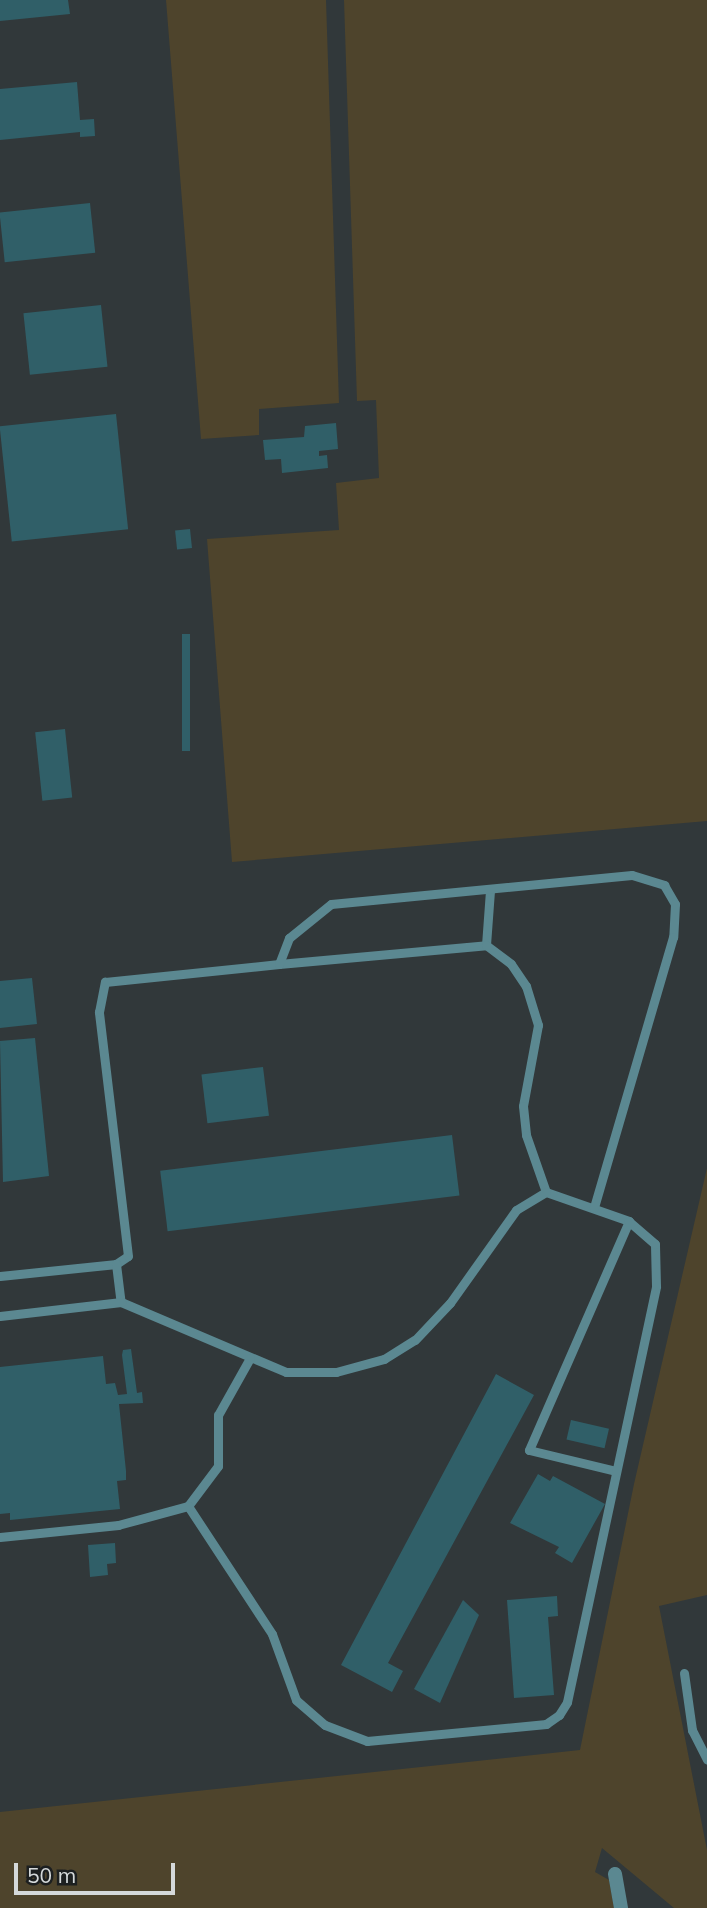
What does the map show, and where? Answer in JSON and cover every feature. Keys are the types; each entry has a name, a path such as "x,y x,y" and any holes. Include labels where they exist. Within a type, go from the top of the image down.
{"street":[{"path":"615,1874 621,1908"}],"lane":[{"path":"279,964 289,938 331,904 490,891 632,875 664,885 676,904 673,937 594,1208"},
{"path":"486,945 490,891"},
{"path":"0,1276 116,1264 128,1256 99,1012 105,982 486,945 511,964 534,1004 536,1043 523,1106 526,1135 546,1192"},
{"path":"0,1316 121,1303 286,1372 336,1372 384,1359 415,1340 450,1303 516,1210 546,1192 629,1221 656,1244 657,1273 567,1702 559,1715 531,1728 390,1742 349,1737 306,1711 289,1684 271,1634 188,1506"},
{"path":"616,1471 529,1450 629,1221"},
{"path":"116,1264 121,1303"},
{"path":"0,1537 118,1525 188,1506 218,1466 218,1415 250,1358"},
{"path":"684,1673 692,1730 707,1759"}],"shaded area":[{"path":"166,0 326,0 339,403 259,409 259,435 201,439"},
{"path":"344,0 707,0 707,821 232,862 207,539 339,530 336,483 379,478 376,400 357,401"},
{"path":"707,1168 707,1595 659,1606 707,1850 707,1908 674,1908 602,1848 595,1872 609,1880 614,1908 0,1908 0,1812 580,1750 634,1484"}],"building":[{"path":"0,0 68,0 70,14 0,21"},
{"path":"77,82 80,120 94,119 95,136 80,137 80,132 0,140 0,89"},
{"path":"90,203 95,253 5,262 0,212"},
{"path":"101,305 107,367 30,375 23,313"},
{"path":"116,414 128,529 12,542 0,426"},
{"path":"336,423 338,449 319,451 319,456 327,455 328,468 282,473 281,459 265,460 263,440 304,437 305,426"},
{"path":"190,529 192,548 177,549 175,531"},
{"path":"182,634 190,634 190,751 182,751"},
{"path":"65,729 72,798 42,801 35,732"},
{"path":"32,978 37,1024 0,1028 0,981"},
{"path":"35,1038 49,1176 3,1182 0,1041"},
{"path":"263,1067 269,1116 207,1123 201,1075"},
{"path":"452,1135 459,1196 168,1231 160,1171"},
{"path":"131,1349 137,1393 142,1392 143,1403 119,1404 126,1471 126,1480 117,1481 120,1509 10,1520 10,1513 0,1514 0,1367 103,1356 106,1384 115,1383 118,1395 127,1394 122,1355 123,1350"},
{"path":"496,1374 534,1395 388,1663 403,1671 392,1692 341,1665"},
{"path":"571,1420 609,1429 605,1448 567,1439"},
{"path":"538,1474 550,1481 553,1476 605,1504 572,1563 555,1553 559,1547 510,1523"},
{"path":"115,1543 116,1563 107,1564 108,1575 90,1577 88,1545"},
{"path":"557,1596 558,1616 548,1617 554,1695 514,1698 507,1600"},
{"path":"463,1600 479,1615 440,1703 414,1689"}]}
